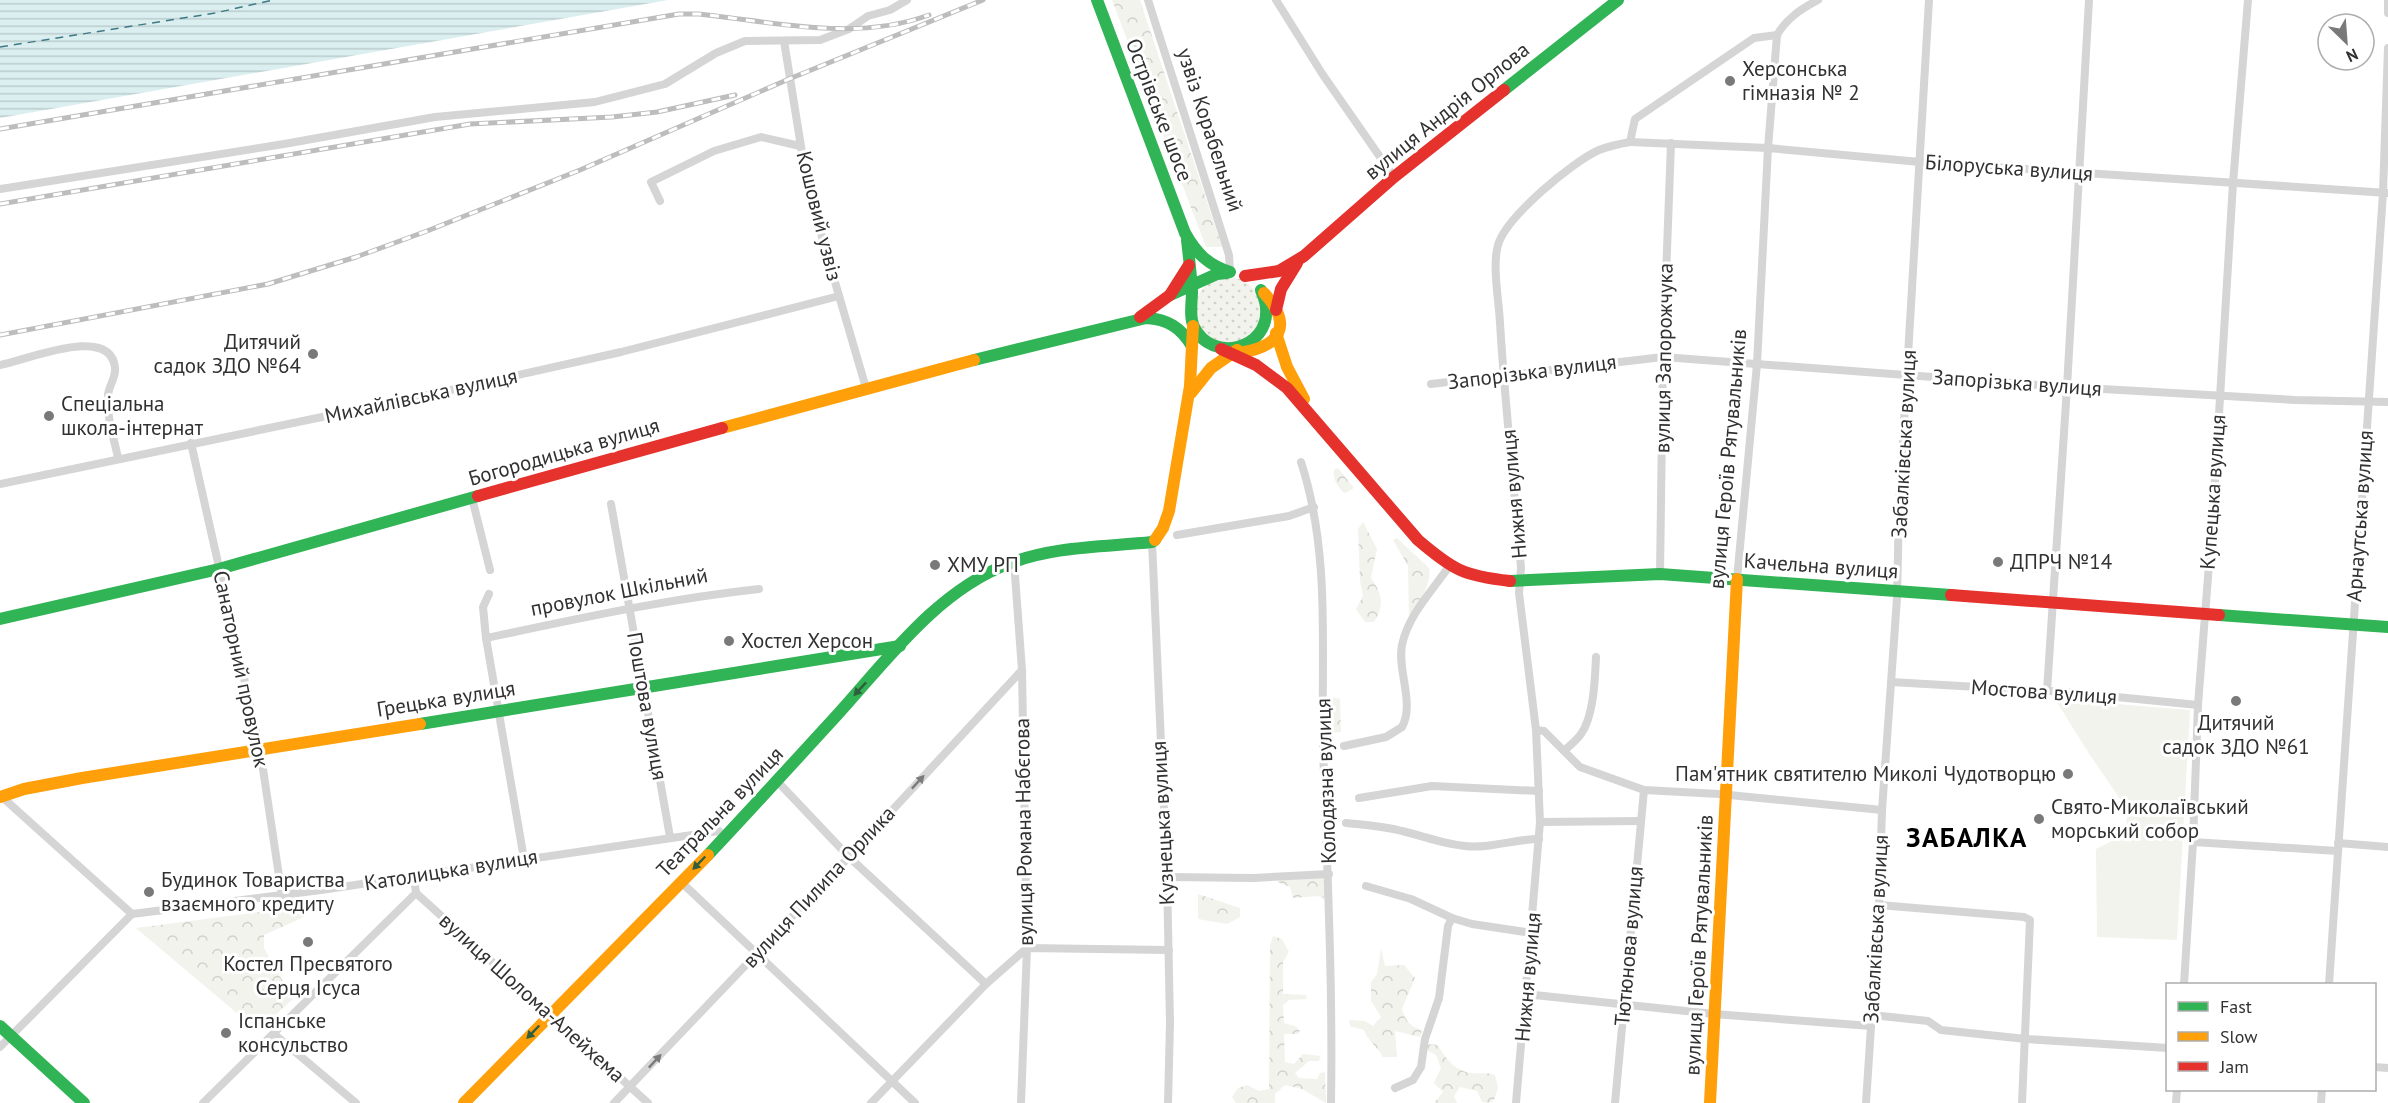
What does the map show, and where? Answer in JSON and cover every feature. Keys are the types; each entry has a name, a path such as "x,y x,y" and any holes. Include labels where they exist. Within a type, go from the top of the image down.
{"street":[{"path":"0,189 284,144 435,117 595,102 665,84 716,53 745,41 784,41 830,37 849,29 868,16 890,10 907,0"},
{"name":"Острівське шосе","path":"1096,0 1185,233 1193,248 1205,261 1218,269 1230,272"},
{"name":"узвіз Корабельний","path":"1148,0 1229,255 1230,272"},
{"path":"1276,0 1335,93 1394,177"},
{"name":"вулиця Андрія Орлова","path":"1245,276 1279,271 1304,256 1394,177 1618,0"},
{"path":"1630,142 1635,119 1754,38 1777,35 1783,23 1797,11 1818,0"},
{"name":"Забалківська вулиця","path":"1866,1103 1929,0"},
{"path":"2047,691 2090,0"},
{"name":"Купецька вулиця","path":"2184,983 2193,842 2198,705 2233,183 2248,0"},
{"path":"2388,0 2388,13"},
{"name":"вулиця Героїв Рятувальників","path":"1710,1103 1737,579 1757,364 1768,148 1777,35"},
{"name":"Кошовий узвіз","path":"784,41 800,146 839,296 866,388"},
{"name":"Арнаутська вулиця","path":"2329,983 2352,623 2385,193 2388,48"},
{"path":"660,201 651,182 714,151 760,137 800,146"},
{"name":"Білоруська вулиця","path":"1630,142 1768,148 1920,162 2385,193"},
{"name":"Нижня вулиця","path":"1516,1103 1540,822 1536,730 1520,603 1521,568 1503,376 1498,246 1502,237 1531,202 1578,162 1600,150 1630,142"},
{"name":"вулиця Запорожчука","path":"1660,574 1663,357 1671,143"},
{"name":"Острівське шосе","path":"1185,233 1192,301"},
{"name":"вулиця Андрія Орлова","path":"1271,315 1286,279 1304,256"},
{"name":"Богородицька вулиця","path":"1170,295 1189,264"},
{"path":"1014,562 1049,554 1152,542 1161,534 1168,511 1188,399 1193,326 1190,314 1197,290 1206,280 1217,274 1230,272 1245,276 1254,281 1262,290 1271,315"},
{"name":"Богородицька вулиця","path":"1137,319 1170,295 1206,280"},
{"name":"Михайлівська вулиця","path":"0,483 433,394 621,352 839,296"},
{"path":"1193,326 1205,340 1227,351 1257,350 1277,338 1282,329 1281,318 1271,315"},
{"path":"1188,399 1197,382 1227,351 1246,346 1256,339 1271,315"},
{"name":"Качельна вулиця","path":"1271,315 1286,366 1317,422"},
{"path":"1159,318 1179,326 1192,346"},
{"name":"Богородицька вулиця","path":"0,619 219,569 866,388 1137,319 1173,319 1193,326"},
{"path":"0,365 79,345 96,347 108,352 115,366 114,379 109,392 108,412 118,458"},
{"name":"Качельна вулиця","path":"1227,351 1248,359 1272,373 1419,540 1450,566 1481,578 1520,582 1619,574 1660,574 2388,627"},
{"name":"Запорізька вулиця","path":"1431,384 1663,357 2067,387 2220,396 2388,402"},
{"path":"1217,363 1248,359"},
{"name":"Санаторний провулок","path":"191,443 260,749 282,896"},
{"name":"Колодязна вулиця","path":"1301,462 1314,507 1319,535 1322,591 1323,747 1333,1021 1331,1103"},
{"path":"472,498 490,570"},
{"name":"Поштова вулиця","path":"611,504 670,837"},
{"path":"1178,535 1289,516 1314,507"},
{"name":"Кузнецька вулиця","path":"1152,542 1167,877 1170,1023 1168,1103"},
{"name":"Театральна вулиця","path":"464,1103 777,781 900,646 936,610 963,587 993,570 1014,562"},
{"name":"вулиця Романа Набєгова","path":"1014,562 1022,670 1027,948 1021,1103"},
{"path":"1344,746 1386,737 1402,728 1407,713 1401,646 1420,605 1450,566"},
{"name":"провулок Шкільний","path":"486,638 630,607 701,595 759,589"},
{"path":"489,594 483,607 486,638 524,859"},
{"name":"Грецька вулиця","path":"1,797 24,789 82,777 900,646"},
{"path":"1564,751 1581,735 1585,725 1593,693 1596,657"},
{"name":"вулиця Пилипа Орлика","path":"614,1103 1022,670"},
{"name":"Мостова вулиця","path":"1891,682 2047,691 2198,705"},
{"path":"1536,730 1544,731 1575,763 1587,771 1644,790 1727,795 1882,810"},
{"path":"777,781 849,856 986,984"},
{"path":"1359,798 1432,786 1539,791"},
{"name":"Тютюнова вулиця","path":"1615,1103 1644,790"},
{"path":"0,1047 132,914 1,797"},
{"path":"1540,822 1640,821"},
{"path":"1346,823 1383,827 1421,838 1465,846 1479,847 1515,840 1539,839"},
{"name":"Католицька вулиця","path":"132,914 282,896 670,837 719,831 724,836"},
{"path":"2193,842 2388,847"},
{"path":"1167,877 1253,878 1329,874"},
{"path":"203,1103 416,893 414,877"},
{"path":"680,881 915,1103"},
{"path":"1366,886 1411,899 1452,918 1481,926 1532,933"},
{"name":"вулиця Шолома-Алейхема","path":"416,893 648,1103"},
{"path":"1879,905 2024,916 2030,920 2022,1103"},
{"path":"1395,1088 1413,1080 1421,1067 1425,1039 1439,998 1448,926 1452,918"},
{"path":"871,1103 986,984 1027,948 1169,950"},
{"path":"1525,994 1714,1014 1871,1026"},
{"path":"1872,1015 1928,1020 1941,1030 2026,1039 2166,1048"},
{"path":"0,1026 84,1103"},
{"path":"274,1035 356,1103"}],"green space":[{"path":"1112,0 1140,0 1222,247 1206,247"},
{"path":"1221,277 1235,277 1247,282 1256,291 1261,310 1259,323 1252,334 1235,343 1221,343 1209,338 1200,329 1195,317 1195,303 1200,291 1209,282"},
{"path":"1338,468 1354,488 1345,493 1335,479 1334,470"},
{"path":"1363,522 1377,549 1371,578 1380,594 1381,605 1374,622 1365,622 1356,609 1363,596 1360,581 1358,529"},
{"path":"1397,538 1429,568 1426,588 1409,621 1408,566 1393,540"},
{"path":"1332,697 1340,699 1341,732 1331,733 1329,730 1328,700"},
{"path":"2055,699 2190,710 2177,940 2097,937 2096,849 2126,834 2127,809"},
{"path":"1318,872 1326,885 1323,899 1319,896 1293,898 1290,887 1277,882 1284,873"},
{"path":"1198,894 1240,908 1240,917 1227,924 1198,919"},
{"path":"307,906 304,917 264,935 264,948 293,999 258,1031 136,928"},
{"path":"1273,936 1282,939 1289,952 1283,962 1283,994 1306,995 1307,999 1289,1000 1283,1005 1284,1023 1295,1026 1300,1031 1298,1034 1284,1034 1285,1062 1294,1064 1303,1054 1320,1056 1319,1061 1309,1061 1295,1073 1299,1078 1317,1079 1320,1073 1325,1072 1326,1103 1302,1089 1285,1085 1275,1094 1275,1103 1236,1103 1232,1097 1238,1088 1247,1085 1259,1091 1269,1089 1270,946"},
{"path":"1381,948 1385,966 1404,965 1415,978 1402,1009 1409,1023 1422,1030 1420,1037 1395,1031 1397,1057 1383,1057 1364,1030 1350,1026 1349,1020 1365,1021 1373,1026 1381,1017 1371,1001 1371,982 1377,974"},
{"path":"1426,1044 1438,1045 1447,1059 1460,1070 1495,1075 1498,1088 1494,1100 1489,1103 1482,1102 1477,1091 1460,1087 1454,1096 1457,1103 1434,1103 1443,1092 1434,1083 1441,1068 1436,1055 1426,1050"}],"shaded area":[{"path":"0,0 668,0 0,118"}],"ferry route":[{"path":"0,47 215,13 273,0"}],"railway":[{"path":"0,335 268,284 356,257 580,170 789,79 983,0"},
{"path":"0,129 679,14 699,14 785,25 844,29 901,23 929,15"},
{"path":"0,204 470,124 612,117 657,112 735,95"}],"traffic: fast":[{"path":"1097,0 1185,233 1203,257 1215,266 1230,272"},
{"path":"1504,90 1618,0"},
{"path":"1187,240 1192,319 1194,327 1202,338 1213,345 1226,348 1238,347 1250,342 1265,322 1266,306 1261,290"},
{"path":"1170,295 1217,274 1227,273"},
{"path":"974,360 1146,318 1161,320 1173,326 1192,346"},
{"path":"0,619 219,569 478,496"},
{"path":"708,855 895,650 936,609 958,591 982,576 1025,558 1061,550 1155,540"},
{"path":"1510,581 1660,574 1951,595"},
{"path":"2219,615 2388,627"},
{"path":"420,724 900,646"},
{"path":"0,1026 84,1103"}],"traffic: slow":[{"path":"1239,353 1264,346 1278,333 1279,315 1264,293"},
{"path":"1155,540 1163,528 1169,511 1190,386 1193,326"},
{"path":"1276,333 1287,367 1304,399"},
{"path":"1191,393 1211,368 1237,350"},
{"path":"722,428 974,360"},
{"path":"1710,1103 1737,579"},
{"path":"0,797 24,789 82,778 420,724"},
{"path":"464,1103 708,855"}],"traffic: jam":[{"path":"1245,276 1279,271 1304,256 1394,177 1504,90"},
{"path":"1276,310 1281,289 1297,263"},
{"path":"1140,317 1170,295 1189,265"},
{"path":"1221,349 1256,365 1287,388 1418,540 1430,550 1450,565 1470,574 1510,581"},
{"path":"478,496 722,428"},
{"path":"1951,595 2219,615"}],"place":[{"name":"Херсонська гімназія № 2","path":"1730,81"},
{"name":"Дитячий садок ЗДО №64","path":"313,354"},
{"name":"Спеціальна школа-інтернат","path":"49,416"},
{"name":"ДПРЧ №14","path":"1998,562"},
{"name":"ХМУ РП","path":"935,565"},
{"name":"Хостел Херсон","path":"729,641"},
{"name":"Дитячий садок ЗДО №61","path":"2236,701"},
{"name":"Пам'ятник святителю Миколі Чудотворцю","path":"2068,774"},
{"name":"Свято-Миколаївський морський собор","path":"2039,819"},
{"name":"Будинок Товариства взаємного кредиту","path":"149,892"},
{"name":"Костел Пресвятого Серця Ісуса","path":"308,942"},
{"name":"Іспанське консульство","path":"226,1033"}],"district":[{"name":"ЗАБАЛКА","path":"1967,838"}]}
